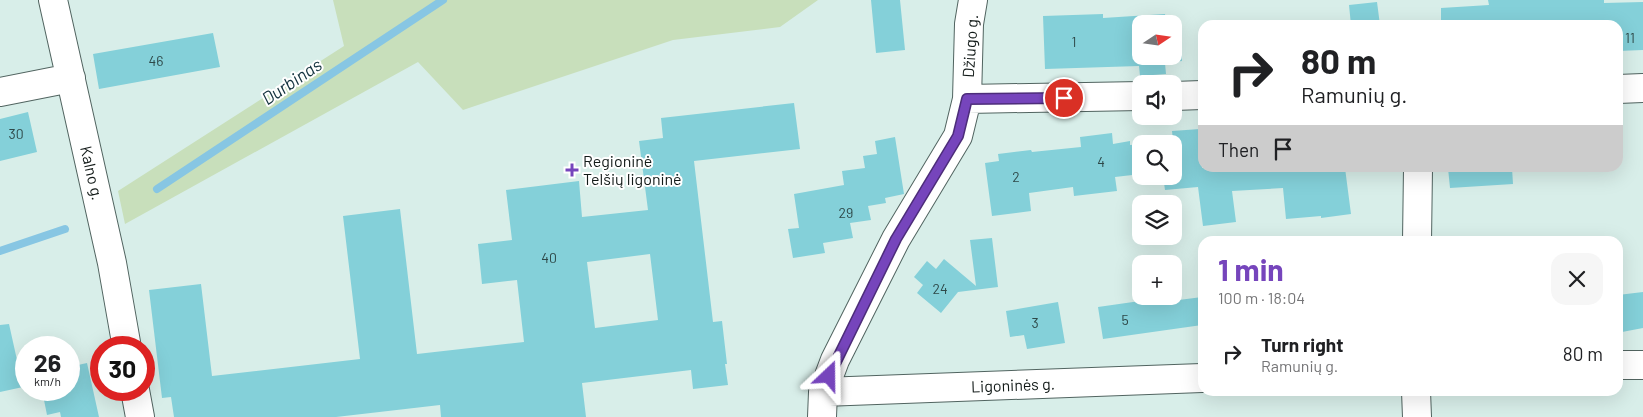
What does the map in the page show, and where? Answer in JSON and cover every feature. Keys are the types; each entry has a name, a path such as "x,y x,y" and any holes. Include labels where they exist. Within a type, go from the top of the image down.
{"street":[{"name":"Kalno g.","path":"53,0 112,263 125,336"},
{"name":"Džiugo g.","path":"822,404 835,360 896,239 958,136 967,99 969,24 974,0"},
{"path":"0,92 71,78"},
{"path":"1623,89 1643,88"},
{"path":"1182,96 1198,95"},
{"path":"967,99 1132,96"},
{"path":"1417,236 1418,172"},
{"path":"1623,365 1643,365"},
{"name":"Ligoninės g.","path":"822,404 1198,378"},
{"path":"1416,396 1417,417"},
{"path":"137,401 140,417"}],"green space":[{"path":"333,0 818,0 780,27 673,40 463,110 418,62 125,224 118,191 344,46"}],"building":[{"path":"871,0 900,0 905,50 876,53"},
{"path":"1488,0 1604,0 1604,3 1643,2 1643,50 1623,51 1623,20 1441,20 1441,8 1489,5"},
{"path":"1377,2 1379,20 1350,20 1349,5"},
{"path":"1103,14 1103,18 1132,16 1132,65 1165,65 1166,74 1140,75 1139,66 1045,69 1043,16"},
{"path":"213,33 220,67 99,89 93,54"},
{"path":"794,103 800,149 694,161 713,322 722,321 728,385 693,389 691,370 582,383 586,417 441,417 440,405 336,417 174,417 171,397 162,398 149,290 201,284 212,376 360,359 343,216 400,209 417,354 524,342 517,280 482,284 478,244 512,240 506,190 579,181 582,217 648,210 639,141 663,138 661,118","holes":["650,254 658,320 595,328 587,262"]},
{"path":"28,112 37,152 0,161 0,119"},
{"path":"1198,129 1198,172 1346,172 1351,214 1321,218 1321,216 1286,219 1283,188 1232,191 1236,222 1203,226 1198,187 1165,190 1164,185 1182,185 1182,135 1172,135 1172,131"},
{"path":"1112,133 1113,144 1130,141 1130,145 1132,145 1132,175 1115,177 1117,191 1074,196 1073,187 1029,193 1031,211 992,216 985,163 999,161 998,154 1081,147 1080,137"},
{"path":"895,137 904,194 885,198 886,203 868,206 871,220 850,223 853,238 823,243 825,253 793,258 788,229 799,228 794,194 844,185 842,171 865,168 863,156 877,154 875,141"},
{"path":"1448,172 1512,172 1513,184 1450,188"},
{"path":"992,238 998,287 958,292 941,313 917,293 923,285 914,277 927,261 936,269 944,259 976,286 970,240"},
{"path":"1643,292 1643,328 1623,332 1623,294"},
{"path":"1198,298 1198,326 1103,339 1098,307 1132,302 1132,305 1182,305 1182,300"},
{"path":"1058,302 1065,343 1027,349 1024,335 1010,337 1006,311"},
{"path":"9,324 15,351 15,389 0,392 0,325"},
{"path":"87,363 90,376 90,401 95,401 99,417 61,417 60,412 47,415 44,401 80,401 80,365"}],"waterway":[{"name":"Durbinas","path":"157,189 443,0"},
{"name":"Durbinas","path":"0,251 65,229"}],"place":[{"name":"Regioninė Telšių ligoninė","path":"572,170"}],"route":[{"path":"829,376 835,360 896,239 958,136 967,99 1064,98"}]}
